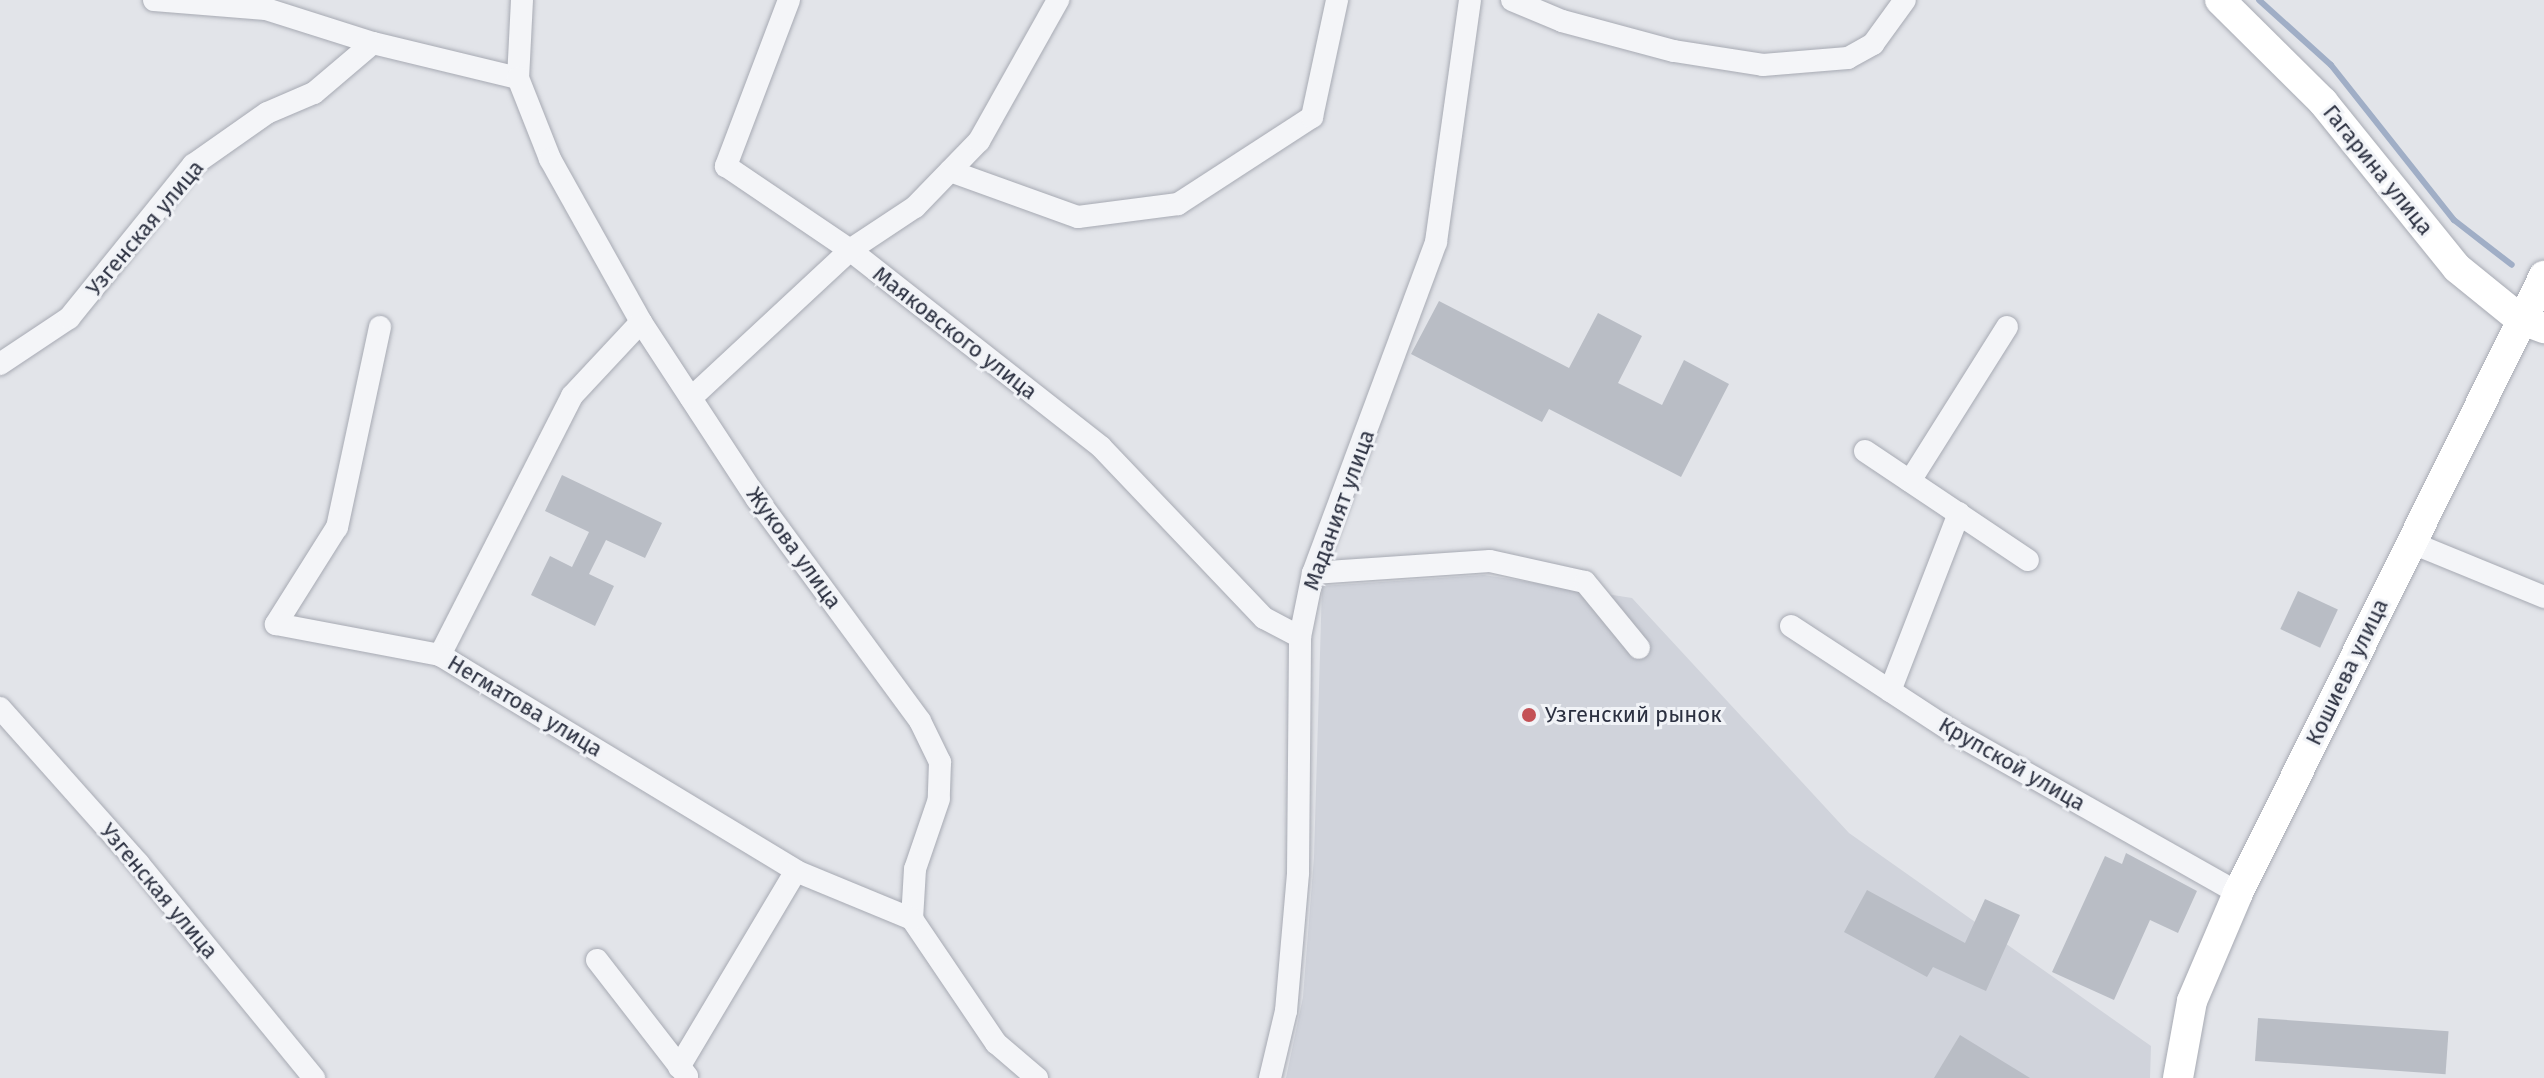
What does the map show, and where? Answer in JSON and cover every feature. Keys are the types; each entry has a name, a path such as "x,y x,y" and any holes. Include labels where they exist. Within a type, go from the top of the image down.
{"street":[{"path":"154,0 266,9 373,43 518,78"},
{"name":"Жукова улица","path":"522,0 518,78 550,159 641,322 757,499 920,721 940,762 939,799 915,869 912,919"},
{"name":"Маяковского улица","path":"789,0 726,166 850,250 1101,447 1264,618 1300,637"},
{"path":"691,398 850,250 915,207 979,141 1058,0"},
{"path":"950,171 1078,217 1178,204 1312,117 1337,0"},
{"name":"Маданият улица","path":"1270,1078 1286,1011 1298,873 1300,637 1313,573 1436,242 1470,0"},
{"path":"1512,0 1562,21 1674,51 1763,65 1848,58 1873,44 1905,0"},
{"name":"Гагарина улица","path":"2220,0 2323,102 2457,268 2532,324"},
{"name":"Узгенская улица","path":"0,364 69,318 193,165 267,113 314,93 373,43"},
{"name":"Кошиева улица","path":"2178,1078 2192,1001 2238,893 2410,542 2532,324 2544,276"},
{"name":"Негматова улица","path":"641,322 572,396 440,655 796,871 912,919"},
{"path":"380,327 337,527 276,624 440,655"},
{"path":"1910,481 2007,327"},
{"path":"1865,451 2028,560"},
{"path":"1890,691 1959,513"},
{"path":"2410,542 2544,597"},
{"path":"1313,573 1490,561 1585,582 1639,648"},
{"name":"Крупской улица","path":"1791,626 1890,691 2238,893"},
{"name":"Узгенская улица","path":"0,708 138,863 314,1078"},
{"path":"597,960 684,1072 796,871"},
{"path":"912,919 996,1043 1037,1078"}],"shaded area":[{"name":"Узгенский рынок","path":"1484,575 1632,598 1849,833 2151,1046 2150,1078 1286,1078 1303,997 1314,857 1322,586"}],"building":[{"path":"1439,301 1569,368 1598,313 1642,336 1618,383 1662,405 1684,360 1729,384 1681,477 1549,409 1542,422 1411,354"},
{"path":"562,475 662,523 645,558 606,540 589,574 614,586 595,626 531,595 550,556 572,567 589,532 545,511"},
{"path":"2298,591 2338,610 2320,648 2280,629"},
{"path":"2126,853 2197,891 2178,933 2150,920 2114,1000 2052,972 2105,856 2122,864"},
{"path":"1867,890 1965,943 1985,899 2020,915 1986,991 1933,967 1927,977 1844,932"},
{"path":"2258,1018 2449,1031 2446,1074 2255,1061"},
{"path":"1960,1035 2030,1078 1934,1078"}],"waterway":[{"path":"2259,0 2331,65 2454,220 2512,265"}],"place":[{"name":"Узгенский рынок","path":"1529,715"}]}
